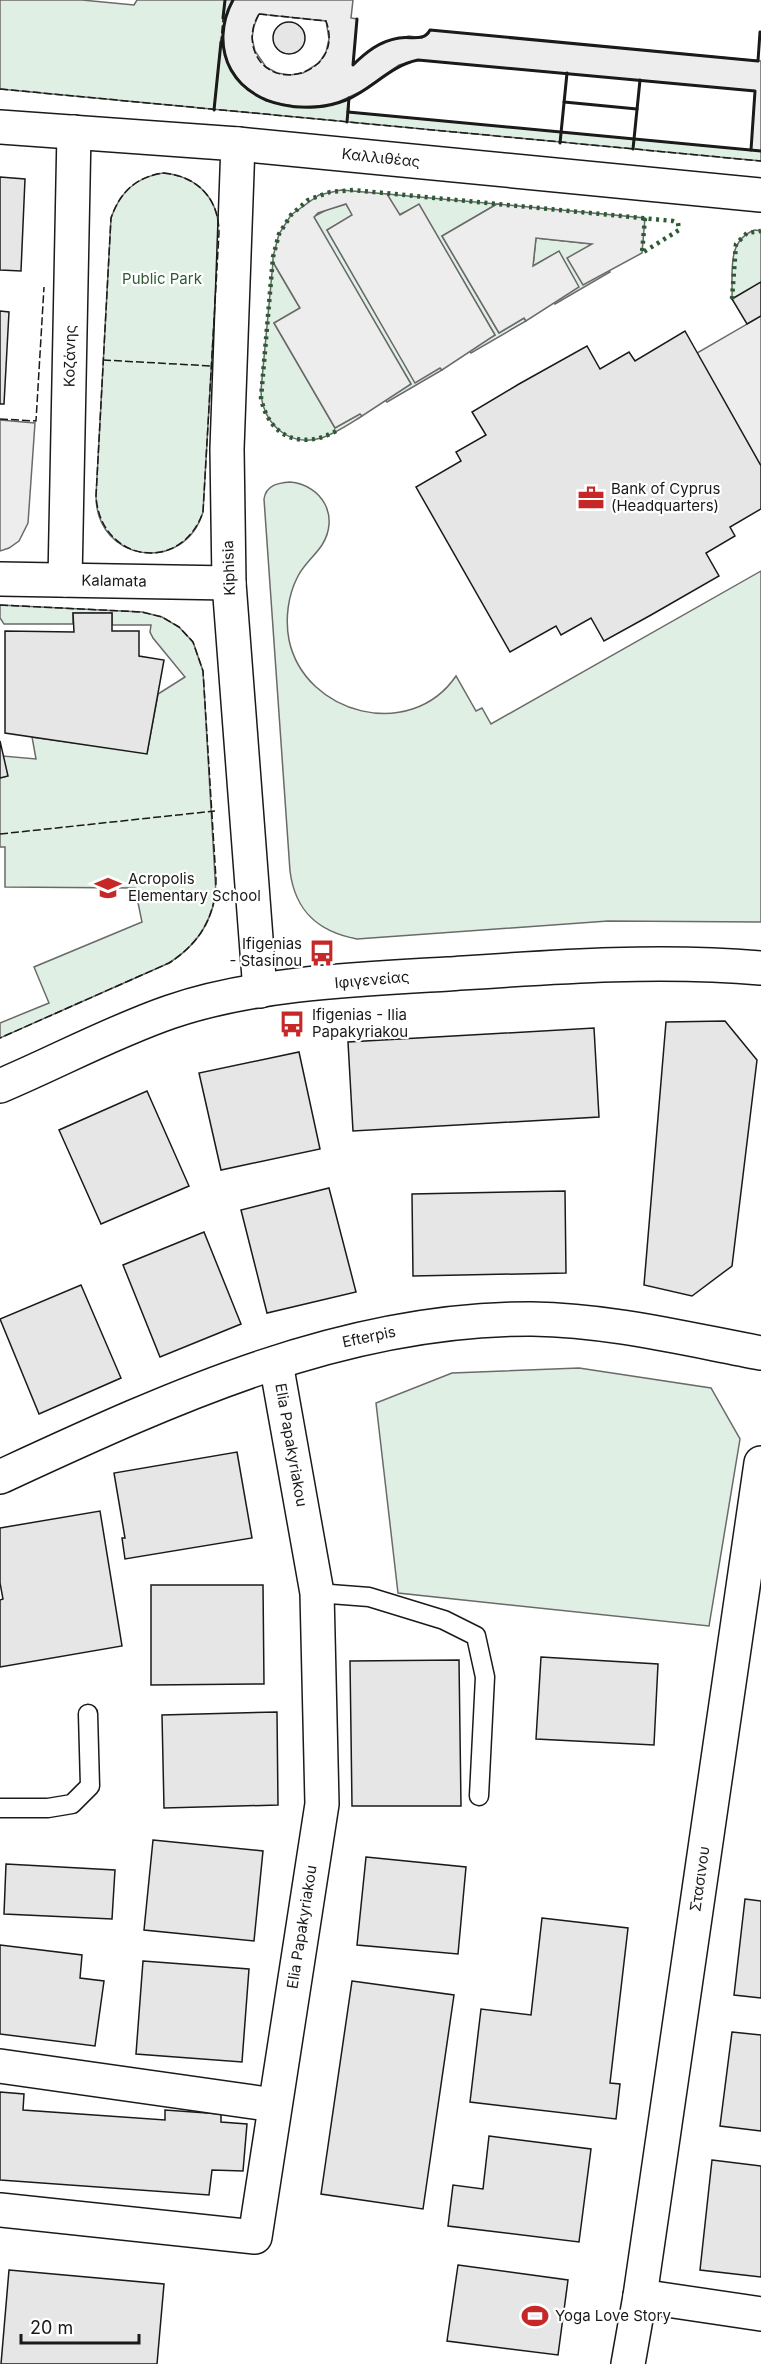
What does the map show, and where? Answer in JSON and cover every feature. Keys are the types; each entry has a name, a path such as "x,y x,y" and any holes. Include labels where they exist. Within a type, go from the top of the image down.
{"street":[{"name":"Καλλιθέας","path":"0,127 238,144 761,195"},
{"name":"Κοζάνης","path":"65,580 74,132"},
{"name":"Kiphisia","path":"238,144 227,449 229,583 260,991"},
{"name":"Kalamata","path":"0,579 229,583"},
{"name":"Ιφιγενείας","path":"0,1086 75,1050 171,1012 218,999 260,991 363,980 574,965 670,963 761,968"},
{"name":"Efterpis","path":"0,1477 150,1408 276,1363 339,1343 389,1332 458,1323 532,1319 594,1323 761,1353"},
{"name":"Elia Papakyriakou","path":"0,2210 255,2237 322,1804 317,1593 276,1363"},
{"name":"Στασινου","path":"628,2364 755,1546 761,1463"},
{"path":"0,2066 274,2105"},
{"path":"640,2296 761,2314"}],"lane":[{"path":"317,1593 369,1597 444,1620 476,1636 485,1677 479,1796"},
{"path":"0,1808 48,1808 72,1804 90,1786 88,1714"}],"green space":[{"path":"0,0 82,0 134,5 137,0 233,0 229,7 247,89 272,101 296,105 349,98 349,112 761,151 761,161 0,89"},
{"name":"Public Park","path":"163,173 186,179 204,191 215,209 219,233 203,512 193,532 178,545 161,552 142,552 125,547 110,535 100,518 96,496 111,218 119,201 130,187 145,178"},
{"path":"387,194 497,204 442,236 499,333 524,318 526,321 471,353 469,350 495,335 419,205 399,215"},
{"path":"346,204 353,215 327,230 415,382 440,367 442,370 387,402 385,400 411,384 313,217 328,209"},
{"path":"755,230 761,231 761,282 732,299 732,268 735,249 739,241"},
{"path":"536,238 593,244 610,272 555,304 553,302 558,252 533,266"},
{"path":"273,262 300,308 274,323 335,428 361,413 362,416 321,438 309,440 288,436 271,422 262,402 261,390"},
{"path":"290,482 301,484 319,496 325,504 329,523 322,545 302,569 294,585 287,616 289,640 299,666 316,687 337,702 362,711 388,713 413,709 437,696 456,676 476,711 482,708 491,724 761,571 761,922 608,921 357,939 331,931 311,917 297,898 290,871 264,499 270,488 277,484"},
{"path":"0,605 142,612 162,617 179,627 193,642 203,671 216,894 206,925 200,934 187,949 169,963 0,1038 0,1023 49,1003 34,967 142,922 135,888 5,887 5,847 0,847 0,778 7,776 3,756 36,759 32,737 147,753 158,694 185,677 153,638 150,632 151,625 112,625 112,613 73,613 73,624 4,624 0,618"},
{"path":"579,1368 711,1388 740,1439 709,1626 398,1593 376,1403 452,1373"}],"shaded area":[{"path":"233,0 353,0 351,18 357,19 353,64 383,42 409,36 422,38 430,30 761,61 761,151 751,150 755,91 418,60 399,65 362,91 332,105 299,107 266,101 239,81 227,62 222,40 225,17","holes":["259,14 326,21 329,39 326,52 319,63 303,73 290,75 277,73 266,67 255,51 252,38"]},
{"path":"341,190 387,194 400,215 419,204 495,335 442,370 440,368 415,383 327,230 352,215 346,204 318,213 314,217 411,384 362,416 360,414 335,428 274,323 300,308 273,262 273,257 279,234 291,215 319,195"},
{"path":"497,204 645,218 642,253 583,285 567,258 592,244 536,238 533,266 559,251 579,287 526,321 524,318 499,333 442,236"},
{"path":"761,316 761,466 697,353"},
{"path":"0,420 35,423 28,523 19,541 0,551"}],"building":[{"path":"289,22 300,27 305,38 300,49 289,54 278,49 273,38 278,27"},
{"path":"0,177 25,179 21,271 0,270"},
{"path":"761,282 761,316 747,324 732,299"},
{"path":"0,311 9,312 4,404 0,404"},
{"name":"Bank of Cyprus (Headquarters)","path":"685,331 761,466 761,509 730,527 735,536 706,553 719,576 651,615 604,641 591,618 561,635 556,626 510,652 416,487 461,461 456,452 486,435 472,412 519,384 587,346 600,369 629,352 635,361"},
{"path":"73,613 112,613 112,631 139,631 139,656 164,660 147,754 5,733 5,631 74,632"},
{"path":"0,741 8,776 0,778"},
{"path":"725,1021 757,1060 732,1266 692,1296 644,1285 666,1022"},
{"path":"594,1028 599,1117 353,1131 348,1042"},
{"path":"299,1052 320,1149 221,1170 199,1073"},
{"path":"147,1091 189,1186 101,1224 59,1130"},
{"path":"329,1188 356,1292 267,1313 241,1210"},
{"path":"565,1191 566,1273 413,1276 412,1194"},
{"path":"204,1232 241,1324 160,1357 123,1265"},
{"path":"81,1285 121,1378 39,1414 0,1319"},
{"path":"237,1452 252,1538 125,1559 122,1538 125,1538 114,1473"},
{"path":"100,1511 122,1646 0,1667 0,1600 3,1599 0,1583 0,1528"},
{"path":"151,1585 263,1585 264,1684 151,1685"},
{"path":"541,1657 658,1664 654,1745 536,1739"},
{"path":"459,1660 461,1806 352,1806 350,1661"},
{"path":"277,1712 278,1805 164,1808 162,1715"},
{"path":"153,1840 263,1851 254,1941 144,1930"},
{"path":"366,1857 466,1867 458,1954 357,1945"},
{"path":"6,1864 115,1870 112,1919 4,1914"},
{"path":"745,1899 761,1901 761,1998 734,1995"},
{"path":"542,1918 628,1928 610,2083 620,2084 616,2119 470,2102 481,2009 531,2015"},
{"path":"0,1945 82,1955 80,1978 104,1981 95,2046 0,2034"},
{"path":"143,1961 249,1969 242,2062 136,2054"},
{"path":"352,1981 454,1995 423,2209 321,2194"},
{"path":"732,2032 761,2035 761,2131 720,2126"},
{"path":"0,2092 24,2094 23,2110 165,2120 165,2110 221,2114 221,2122 247,2124 243,2171 212,2170 209,2195 0,2180"},
{"path":"489,2136 591,2149 579,2242 448,2226 453,2185 483,2189"},
{"path":"712,2160 761,2166 761,2277 700,2270"},
{"path":"458,2265 568,2280 558,2355 447,2341"},
{"path":"9,2270 164,2284 157,2364 1,2364"}],"hedge":[{"path":"336,431 311,439 289,437 271,423 261,398 273,257 279,234 291,215 308,200 330,192 353,190 673,221 678,223 679,230 642,253 645,218"},
{"path":"732,299 736,244 747,233 761,231"}],"fence":[{"path":"214,110 225,0"},
{"path":"259,14 326,21 329,40 325,55 315,66 302,73 287,75 272,71 260,62 253,46 253,29 259,14"},
{"path":"0,89 761,161"},
{"path":"163,173 187,179 204,191 215,210 219,233 203,512 192,532 178,545 161,552 143,552 126,547 111,535 101,518 96,496 111,218 119,201 130,187 145,178 163,173"},
{"path":"0,419 36,421 44,287"},
{"path":"103,360 212,366"},
{"path":"0,605 142,612 162,617 179,627 193,642 203,671 216,879 209,917 197,937 180,955 169,963 0,1038"},
{"path":"0,834 215,811"}],"wall":[{"path":"223,18 225,0"},
{"path":"233,0 226,17 223,35 227,62 241,83 253,93 283,105 299,107 331,105 365,90 398,67 418,60 755,91 751,150"},
{"path":"357,19 353,65 380,44 399,38 421,37 430,30 758,61 760,32"},
{"path":"214,110 221,42"},
{"path":"560,143 567,73"},
{"path":"633,149 640,80"},
{"path":"347,122 349,98"},
{"path":"564,102 637,109"},
{"path":"348,112 761,151"}],"place":[{"name":"Bank of Cyprus (Headquarters)","path":"591,498"},
{"name":"Acropolis Elementary School","path":"108,888"},
{"name":"Ifigenias - Stasinou","path":"322,953"},
{"name":"Ifigenias - Ilia Papakyriakou","path":"292,1024"},
{"name":"Yoga Love Story","path":"535,2316"}]}
